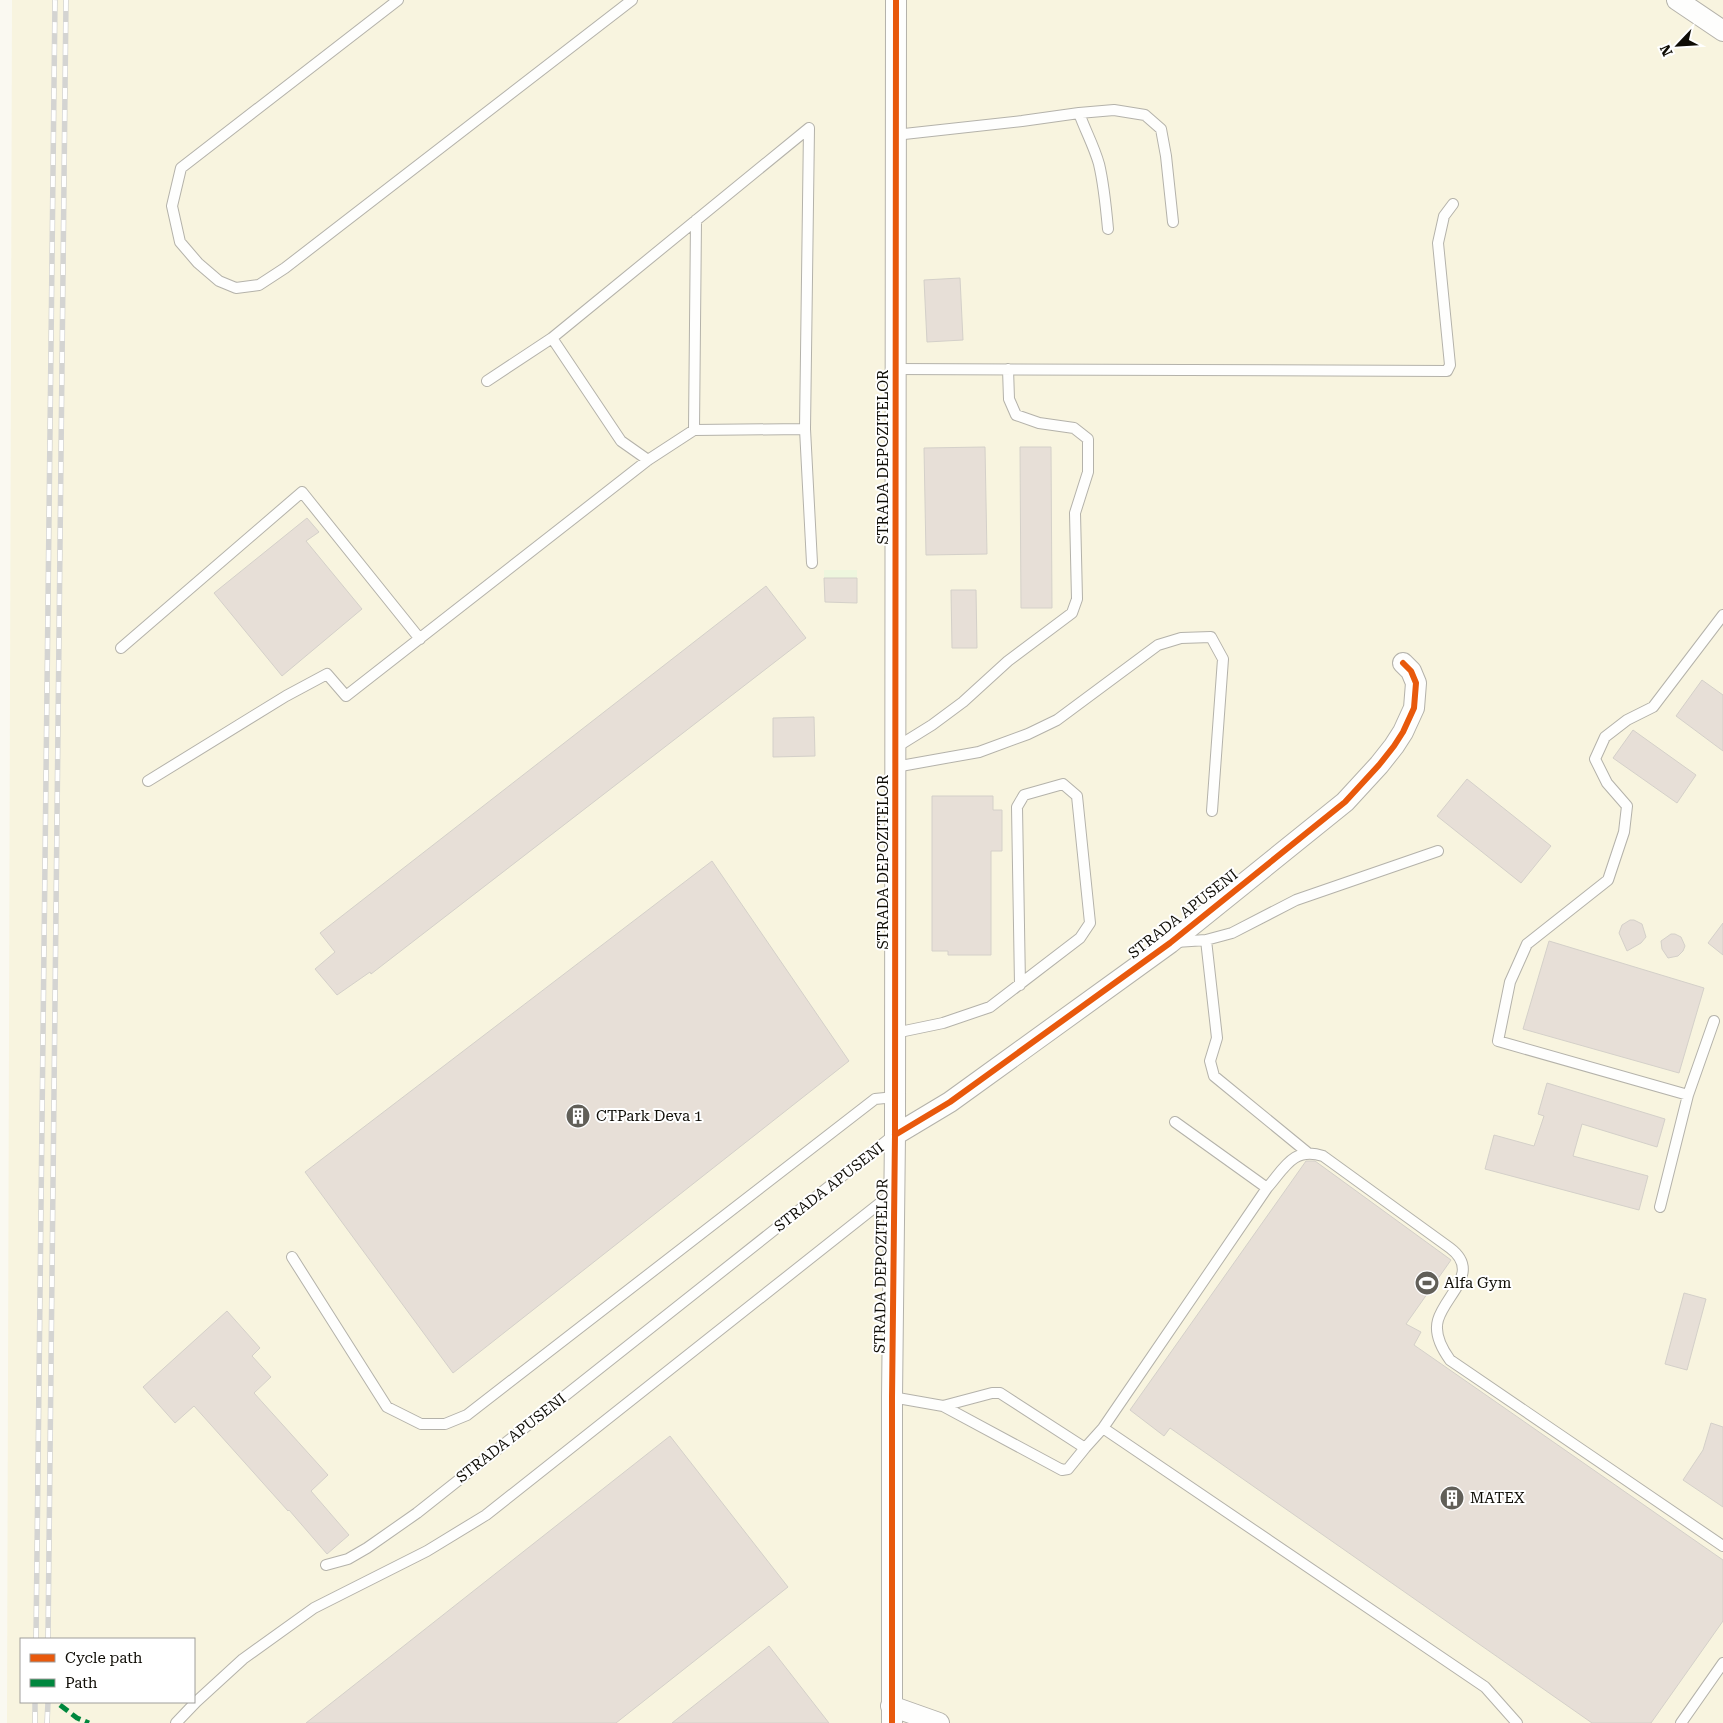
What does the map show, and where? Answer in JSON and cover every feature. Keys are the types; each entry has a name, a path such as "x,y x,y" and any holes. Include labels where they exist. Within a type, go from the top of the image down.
{"street":[{"name":"STRADA DEPOZITELOR","path":"892,1715 892,1396 895,1135 896,0"},
{"path":"1677,0 1723,31"},
{"name":"STRADA APUSENI","path":"895,1135 950,1102 1170,943 1345,802 1379,765 1403,732 1414,708 1416,683 1411,671 1403,662"},
{"path":"892,1715 938,1723"}],"lane":[{"path":"398,0 181,168 172,206 180,242 198,263 219,281 236,288 259,285 272,277 435,154 632,0"},
{"path":"895,135 1114,110 1145,115 1161,130 1166,156 1173,222"},
{"path":"1079,113 1098,162 1105,193 1108,229"},
{"path":"487,381 552,338 808,128 805,430 812,563"},
{"path":"896,369 1447,371 1450,364 1438,243 1444,216 1453,204"},
{"path":"694,430 696,220"},
{"path":"552,338 621,441 648,460"},
{"path":"895,758 932,724 963,702 1008,661 1072,613 1077,599 1074,513 1088,472 1088,439 1074,428 1039,423 1016,415 1009,399 1008,369"},
{"path":"148,781 286,696 327,674 346,696 648,460 694,430 805,430"},
{"path":"121,648 302,492 420,639"},
{"path":"1688,1095 1498,1041 1510,982 1527,944 1608,880 1624,832 1627,806 1606,783 1594,759 1605,737 1627,720 1652,706 1723,615"},
{"path":"895,758 979,752 1028,734 1057,720 1158,645 1181,638 1211,637 1223,659 1212,811"},
{"path":"895,1033 943,1023 990,1007 1020,985 1080,938 1090,923 1077,796 1062,784 1024,795 1017,807 1020,985"},
{"path":"1170,943 1206,940 1232,933 1296,900 1438,851"},
{"path":"1206,940 1217,1038 1210,1061 1214,1076 1308,1153 1323,1156 1450,1248 1458,1256 1462,1266 1462,1278 1438,1319 1437,1329 1441,1346 1450,1360 1723,1546"},
{"path":"1660,1207 1688,1095 1714,1020"},
{"path":"292,1257 387,1407 421,1424 446,1424 467,1415 875,1099 895,1097"},
{"path":"1175,1122 1267,1188"},
{"name":"STRADA APUSENI","path":"326,1564 348,1559 417,1513 895,1135"},
{"path":"892,1396 943,1406 1062,1470 1068,1469 1103,1428 1267,1188 1293,1158 1308,1153"},
{"path":"176,1723 243,1659 314,1608 427,1551 486,1515 894,1192"},
{"path":"943,1406 992,1393 1000,1393 1085,1448"},
{"path":"1103,1428 1485,1687 1516,1723"},
{"path":"1681,1723 1723,1663"}],"shaded area":[{"path":"12,0 1723,0 1723,1723 7,1723"}],"green space":[{"path":"824,570 857,570 857,578 824,578"}],"building":[{"path":"960,278 963,340 927,342 924,280"},
{"path":"985,447 987,554 926,555 924,448"},
{"path":"1020,447 1051,447 1052,608 1021,608"},
{"path":"307,518 319,532 306,541 362,609 282,676 214,593"},
{"path":"824,578 857,578 857,603 825,602"},
{"path":"766,586 806,638 371,974 370,972 337,995 315,969 335,952 320,933"},
{"path":"951,590 976,590 977,648 952,648"},
{"path":"1702,680 1723,695 1723,751 1676,716"},
{"path":"814,717 815,756 773,757 773,718"},
{"path":"1633,730 1696,775 1677,803 1613,758"},
{"path":"1467,779 1551,846 1521,883 1437,816"},
{"path":"932,796 993,796 993,810 1002,810 1002,851 991,851 991,955 948,955 948,951 932,951"},
{"name":"CTPark Deva 1","path":"712,861 849,1061 453,1373 305,1172"},
{"path":"1630,920 1642,924 1646,937 1641,943 1627,951 1619,933 1622,925"},
{"path":"1723,923 1723,955 1708,943"},
{"path":"1671,934 1681,937 1685,946 1678,956 1668,958 1662,949 1661,941"},
{"path":"1549,941 1704,988 1679,1073 1523,1029"},
{"path":"1547,1083 1665,1119 1657,1147 1582,1124 1573,1156 1648,1176 1639,1210 1485,1169 1494,1135 1534,1146 1544,1116 1538,1114"},
{"name":"MATEX","path":"1306,1161 1315,1161 1451,1260 1406,1324 1421,1332 1414,1345 1723,1560 1723,1621 1651,1723 1592,1723 1170,1428 1164,1436 1130,1410"},
{"path":"1684,1293 1706,1299 1687,1370 1665,1364"},
{"path":"227,1311 260,1348 252,1356 271,1377 254,1393 328,1475 311,1491 349,1535 327,1554 194,1406 175,1423 143,1387"},
{"path":"1711,1423 1723,1427 1723,1507 1683,1480 1703,1450"},
{"path":"670,1436 788,1587 616,1723 306,1723"},
{"path":"769,1646 829,1723 672,1723"}],"railway":[{"path":"36,1638 55,0"},
{"path":"48,1638 66,0"},
{"path":"35,1703 35,1723"},
{"path":"47,1723 48,1703"}],"marked path":[{"path":"60,1705 77,1718 89,1723"}],"cycle path":[{"path":"892,1723 892,1397 895,1135 896,0"},
{"path":"895,1135 950,1102 1170,943 1345,802 1394,746 1414,708 1416,683 1411,671 1403,663"}],"place":[{"name":"CTPark Deva 1","path":"578,1116"},
{"name":"Alfa Gym","path":"1427,1283"},
{"name":"MATEX","path":"1452,1498"}]}
